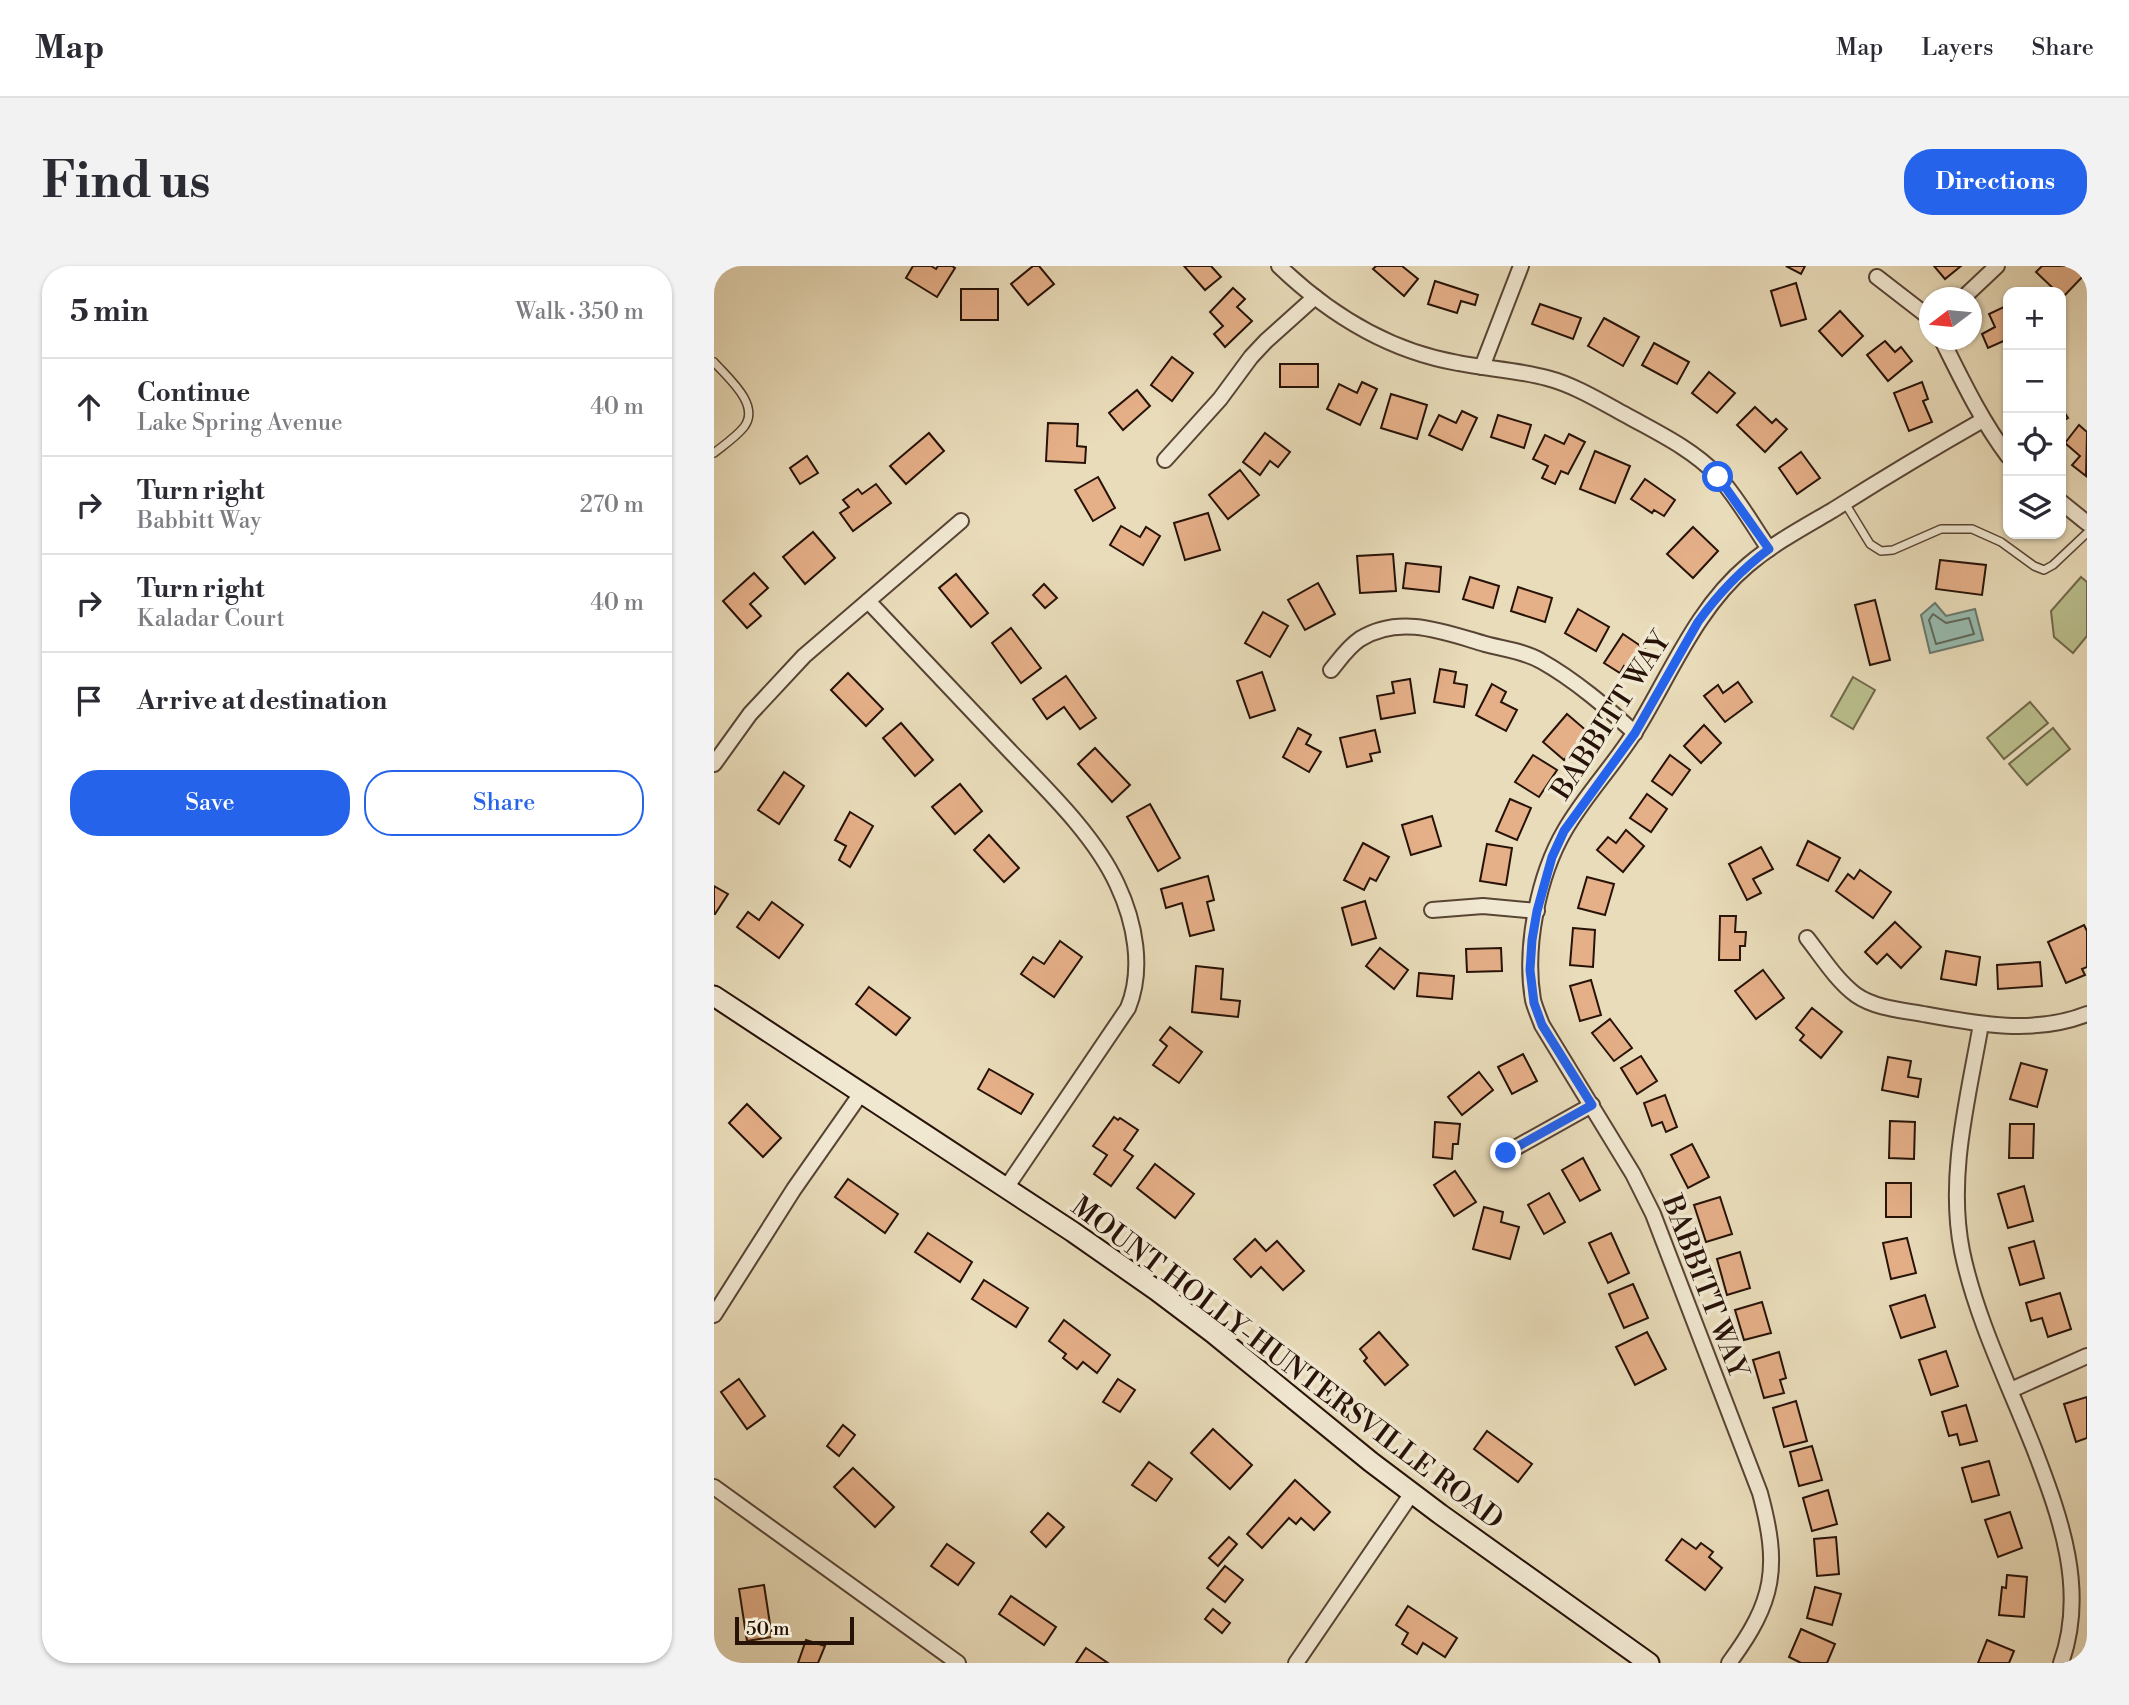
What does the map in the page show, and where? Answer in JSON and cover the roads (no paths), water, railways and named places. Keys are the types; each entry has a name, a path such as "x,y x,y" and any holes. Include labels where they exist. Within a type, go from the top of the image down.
{"main road":[{"name":"MOUNT HOLLY-HUNTERSVILLE ROAD","path":"714,996 1156,1290 1412,1493 1649,1663"}],"street":[{"path":"1279,266 1315,297 1381,339 1440,359 1548,378 1568,385 1674,442 1701,460 1718,477 1769,549"},
{"path":"1482,367 1521,266"},
{"path":"1975,287 1997,266"},
{"path":"1877,277 1919,309"},
{"path":"1165,460 1220,399 1251,357 1315,297"},
{"path":"1947,350 1983,420 2003,449"},
{"name":"BABBITT WAY","path":"1728,1663 1763,1607 1770,1581 1769,1529 1760,1493 1653,1214 1633,1174 1547,1034 1534,1003 1530,970 1537,911 1552,857 1564,831 1635,733 1698,622 1746,566 1769,549 1983,420"},
{"path":"2066,506 2087,523"},
{"path":"714,764 766,694 804,656 961,521"},
{"path":"867,601 1078,826 1117,883 1132,932 1137,974 1128,1008 1006,1188"},
{"path":"1331,670 1359,640 1393,627 1418,626 1539,659 1568,678 1635,733"},
{"path":"1432,910 1483,906 1537,911"},
{"path":"1807,938 1846,986 1869,1002 1889,1008 2002,1026 2038,1025 2087,1014"},
{"path":"1981,1024 1957,1168 1958,1224 1971,1290 2050,1489 2070,1559 2073,1595 2069,1631 2061,1663"},
{"path":"714,1315 794,1189 862,1092"},
{"path":"1506,1153 1592,1105"},
{"path":"2011,1390 2087,1356"},
{"path":"714,1487 958,1663"},
{"path":"1296,1663 1412,1493"}],"lane":[{"path":"714,362 745,398 750,409 749,418 743,428 714,453"},
{"path":"1845,503 1871,544 1881,551 1893,550 1941,530 1972,529 2001,542 2034,566 2045,569 2053,565 2087,533"}],"water":[{"path":"1935,603 1946,616 1975,609 1983,640 1930,653 1921,615"}]}
